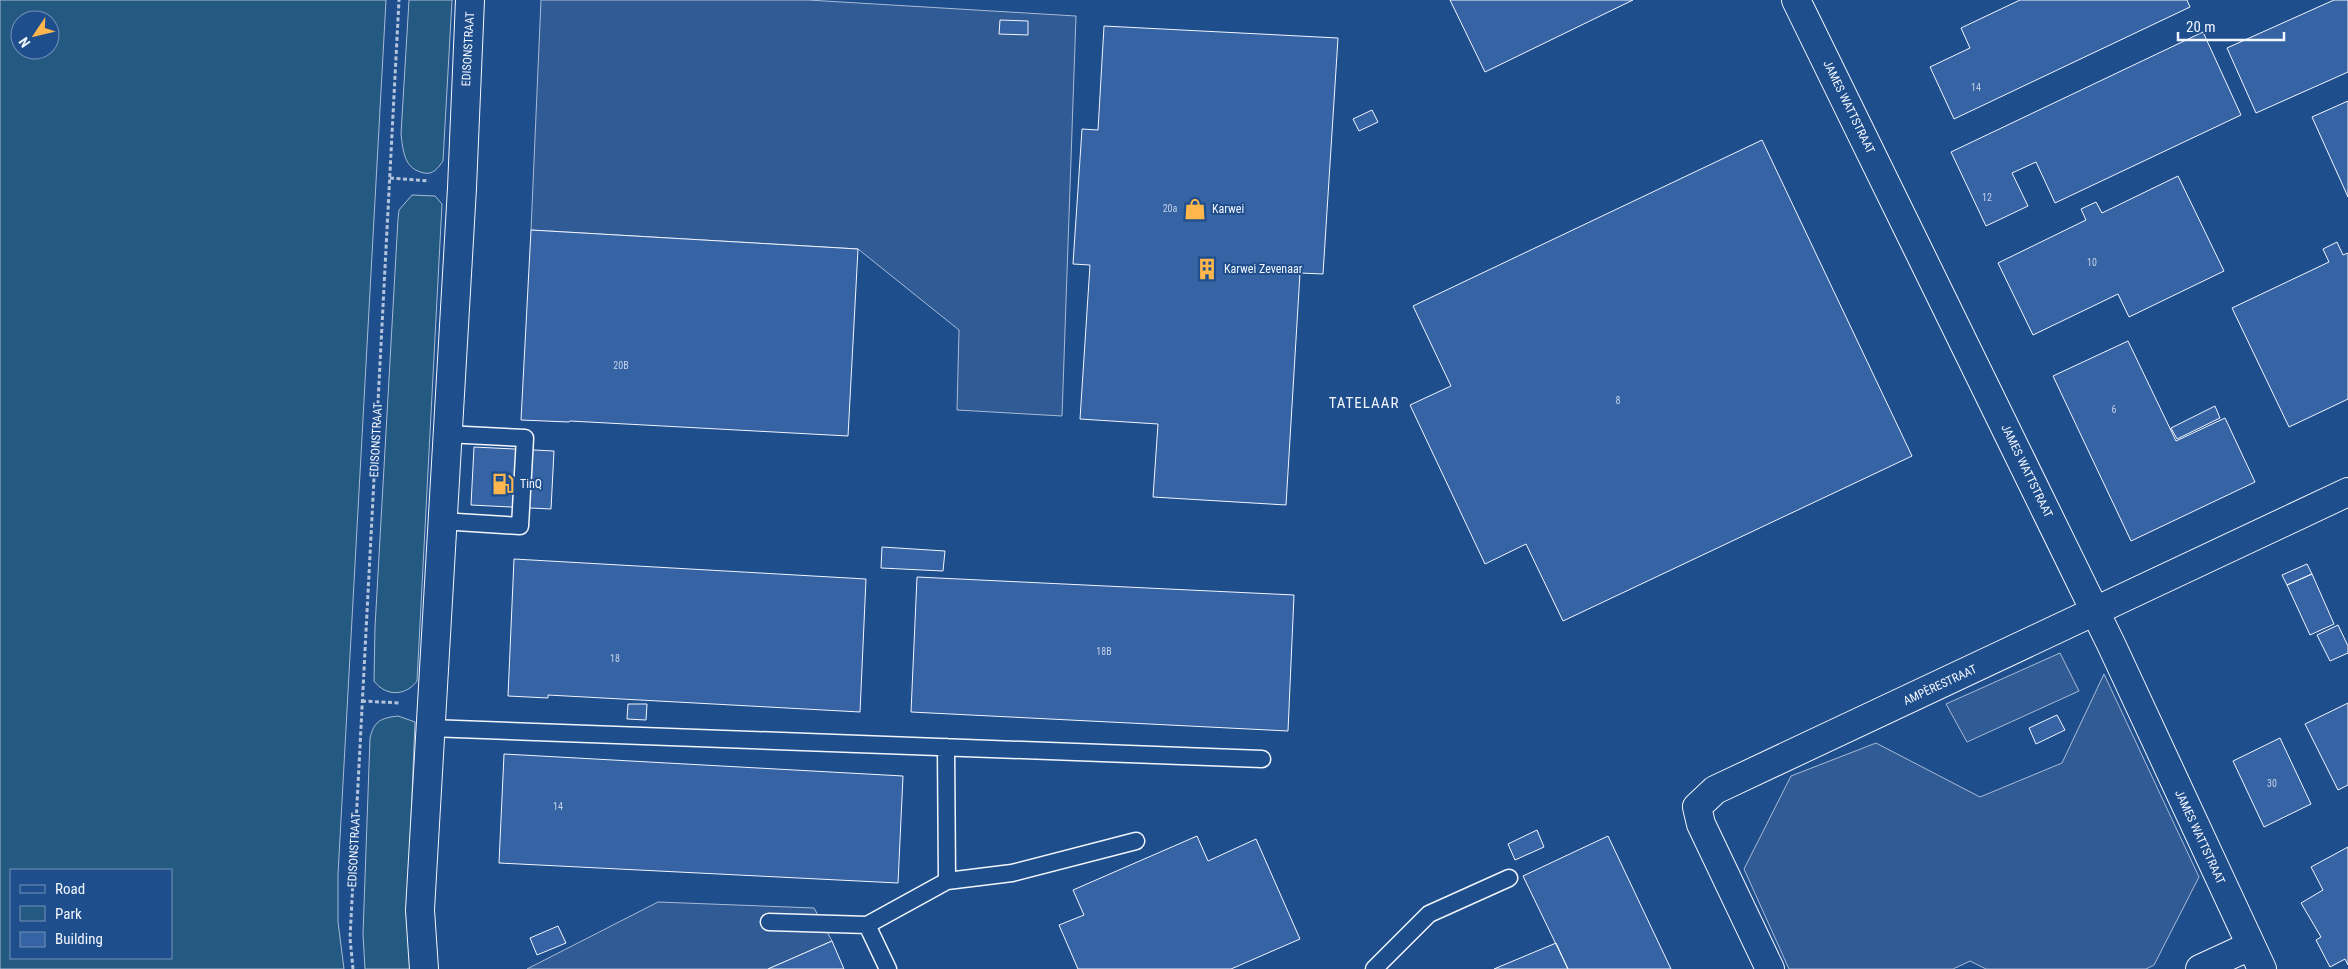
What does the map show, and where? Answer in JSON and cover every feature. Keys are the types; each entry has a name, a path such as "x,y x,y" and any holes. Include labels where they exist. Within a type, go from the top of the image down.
{"street":[{"name":"EDISONSTRAAT","path":"424,969 420,910 446,434 462,188 470,0"},
{"name":"JAMES WATTSTRAAT","path":"1796,0 2096,612 2256,957"},
{"name":"AMPÈRESTRAAT","path":"1770,969 1701,824 1697,808 1715,790 2348,492"},
{"path":"2200,969 2256,957"}],"lane":[{"path":"441,521 520,526 525,438 446,434"},
{"path":"430,716 946,747 1262,759"},
{"path":"946,747 947,881"},
{"path":"769,922 867,925 947,881 1012,873 1136,842"},
{"path":"1374,969 1429,914 1509,878"},
{"path":"867,925 888,969"}],"path":[{"name":"EDISONSTRAAT","path":"353,969 350,938 399,0"},
{"path":"390,178 442,182 462,188"},
{"path":"362,701 430,716"}],"green space":[{"path":"0,0 386,0 338,874 338,922 344,969 0,969"},
{"path":"409,0 452,0 443,161 430,173 417,171 408,163 404,153 401,134"},
{"path":"412,195 435,196 442,204 417,681 407,690 396,693 384,690 374,681 375,627 398,219 399,210"},
{"path":"398,716 415,722 407,917 414,969 365,969 363,934 370,738 379,721"}],"shaded area":[{"path":"541,0 808,0 1076,16 1062,416 957,410 959,330 858,249 531,230"},
{"path":"2060,653 2079,691 1967,742 1946,704"},
{"path":"2104,674 2199,877 2154,965 2146,969 1986,969 1970,961 1953,969 1789,969 1744,869 1791,776 1876,743 1980,797 2062,763"},
{"path":"658,902 814,908 832,941 768,969 527,969"}],"building":[{"path":"1450,0 1633,0 1485,72"},
{"path":"2020,0 2187,0 2190,7 1954,119 1930,67 1970,48 1961,28"},
{"path":"2334,0 2348,0 2348,72 2256,113 2227,48"},
{"path":"1000,20 1028,21 1028,35 999,34"},
{"name":"Karwei Zevenaar","path":"1104,26 1338,38 1323,274 1300,273 1286,505 1153,497 1158,424 1080,419 1090,265 1073,264 1082,129 1098,130"},
{"path":"2203,32 2241,115 2055,203 2036,162 2012,173 2028,206 1986,226 1951,152"},
{"path":"2348,101 2348,197 2312,117"},
{"path":"1372,110 1378,122 1359,131 1353,119"},
{"path":"1762,140 1912,456 1563,621 1526,544 1485,564 1410,405 1451,386 1413,306"},
{"path":"2178,176 2224,271 2129,317 2118,294 2033,335 1998,263 2086,220 2081,209 2096,202 2102,213"},
{"path":"531,230 858,249 848,436 521,420"},
{"path":"2337,242 2343,255 2348,253 2348,399 2289,427 2232,308 2329,262 2323,249"},
{"path":"2128,341 2176,441 2225,418 2255,482 2131,541 2053,376"},
{"path":"2215,406 2220,418 2177,439 2171,428"},
{"path":"474,447 554,451 551,509 471,505"},
{"path":"882,547 945,551 943,571 881,568"},
{"path":"514,559 866,579 860,712 548,695 548,698 508,696"},
{"path":"2307,564 2312,574 2287,585 2282,575"},
{"path":"2312,574 2334,624 2310,635 2287,585"},
{"path":"917,577 1294,595 1288,731 911,712"},
{"path":"2338,625 2348,646 2348,653 2330,661 2317,635"},
{"path":"2348,703 2348,785 2338,790 2305,724"},
{"path":"628,704 647,704 646,720 627,719"},
{"path":"2057,715 2065,730 2036,744 2029,728"},
{"path":"2280,738 2311,804 2264,827 2233,761"},
{"path":"504,754 903,776 898,883 499,863"},
{"path":"1537,830 1544,847 1515,860 1508,844"},
{"path":"1197,836 1208,861 1256,839 1300,939 1231,969 1078,969 1059,925 1084,915 1073,890"},
{"path":"1608,836 1671,969 1568,969 1523,876"},
{"path":"2348,847 2348,965 2345,959 2330,967 2316,940 2321,937 2301,903 2323,890 2311,867"},
{"path":"558,926 566,943 537,955 530,938"},
{"path":"832,941 844,969 768,969"},
{"path":"1556,943 1568,969 1494,969"}],"place":[{"name":"Karwei","path":"1195,209"},
{"name":"Karwei Zevenaar","path":"1207,269"},
{"name":"TinQ","path":"503,484"}],"district":[{"name":"TATELAAR","path":"1364,403"}]}
